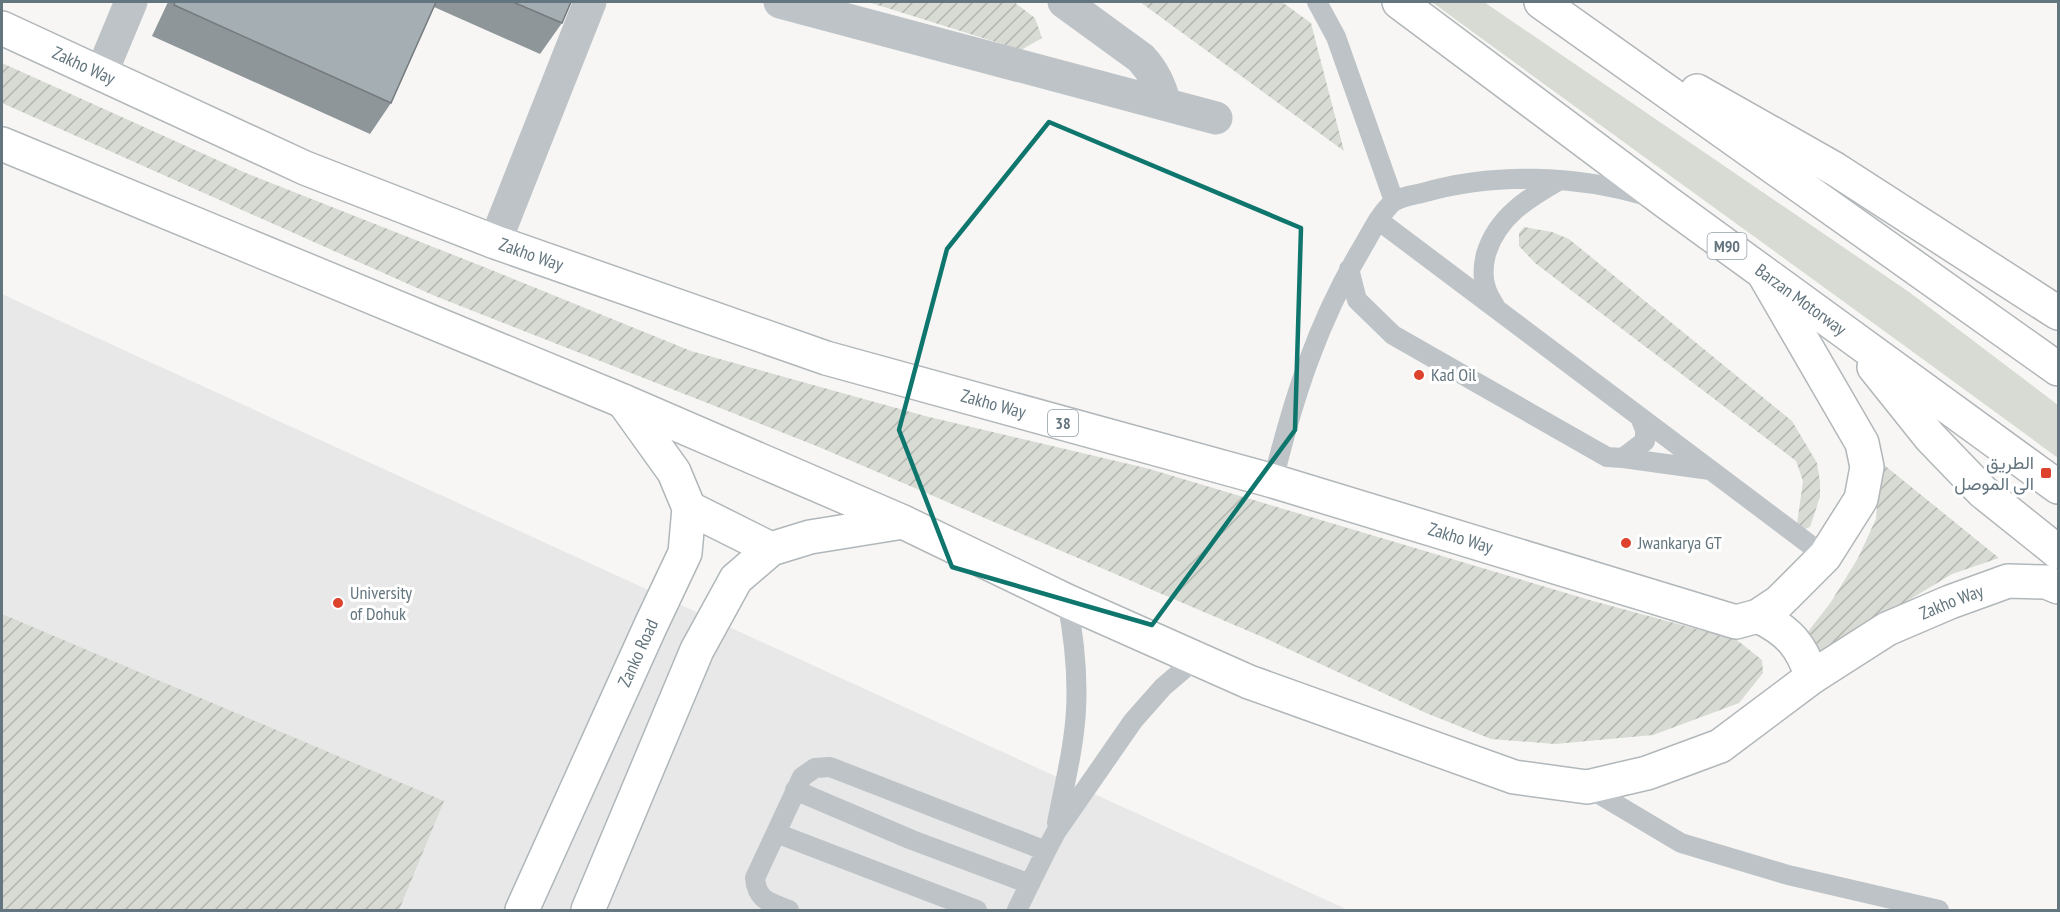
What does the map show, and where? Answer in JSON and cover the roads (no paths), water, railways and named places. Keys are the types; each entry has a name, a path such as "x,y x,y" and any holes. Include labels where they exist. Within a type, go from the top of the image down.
{"main road":[{"name":"Barzan Motorway","path":"1399,2 1764,274 2058,487"},
{"path":"1541,2 2058,369"},
{"name":"Zakho Way","path":"2,28 305,168 495,242 826,358 1273,481 1700,613 1736,622 1758,616 1779,602 1826,556 1861,499 1868,467 1862,443 1764,274"},
{"path":"1608,49 1701,92 1835,168 2058,313"},
{"name":"Zakho Way","path":"2,144 623,401 903,522 1067,601 1249,682 1514,777 1587,787 1647,773 1720,747 1812,678 1887,629 1960,598 2008,581 2046,582 2058,587"},
{"path":"1849,335 1930,437 1983,492 2058,552"},
{"name":"Zanko Road","path":"522,910 685,553 689,508 674,472 623,401"},
{"path":"689,508 771,549"},
{"path":"588,910 697,650 736,579 771,549 810,537 903,522"},
{"path":"1758,616 1778,626 1793,639 1805,657 1812,678"}],"street":[{"path":"101,74 131,2"},
{"path":"495,242 590,2"},
{"path":"780,2 1216,118"},
{"path":"1064,2 1141,58 1151,69 1160,86 1165,105"}],"lane":[{"path":"1317,2 1336,37 1394,201"},
{"path":"1273,481 1286,426 1303,372 1324,319 1349,269 1378,220 1394,201 1431,190 1509,179 1588,183 1627,190 1665,201"},
{"path":"1497,310 1486,290 1482,267 1497,229 1517,206 1560,180"},
{"path":"1378,220 1826,556"},
{"path":"1349,269 1357,300 1393,335 1607,457 1711,470"},
{"path":"1623,458 1645,441 1645,430 1640,417"},
{"path":"1056,832 1076,710 1077,674 1074,637 1067,601"},
{"path":"1017,910 1056,832 1132,721 1163,687 1197,658"},
{"path":"789,910 761,897 756,889 755,878 802,777 815,768 830,766 1046,851"},
{"path":"1587,787 1682,843 1788,875 1939,910"},
{"path":"795,790 912,840 1030,884"},
{"path":"776,833 977,910"}],"place":[{"name":"Kad Oil","path":"1419,375"},
{"name":"الطريق الى الموصل","path":"2046,473"},
{"name":"Jwankarya GT","path":"1626,543"},
{"name":"University of Dohuk","path":"338,603"}]}
